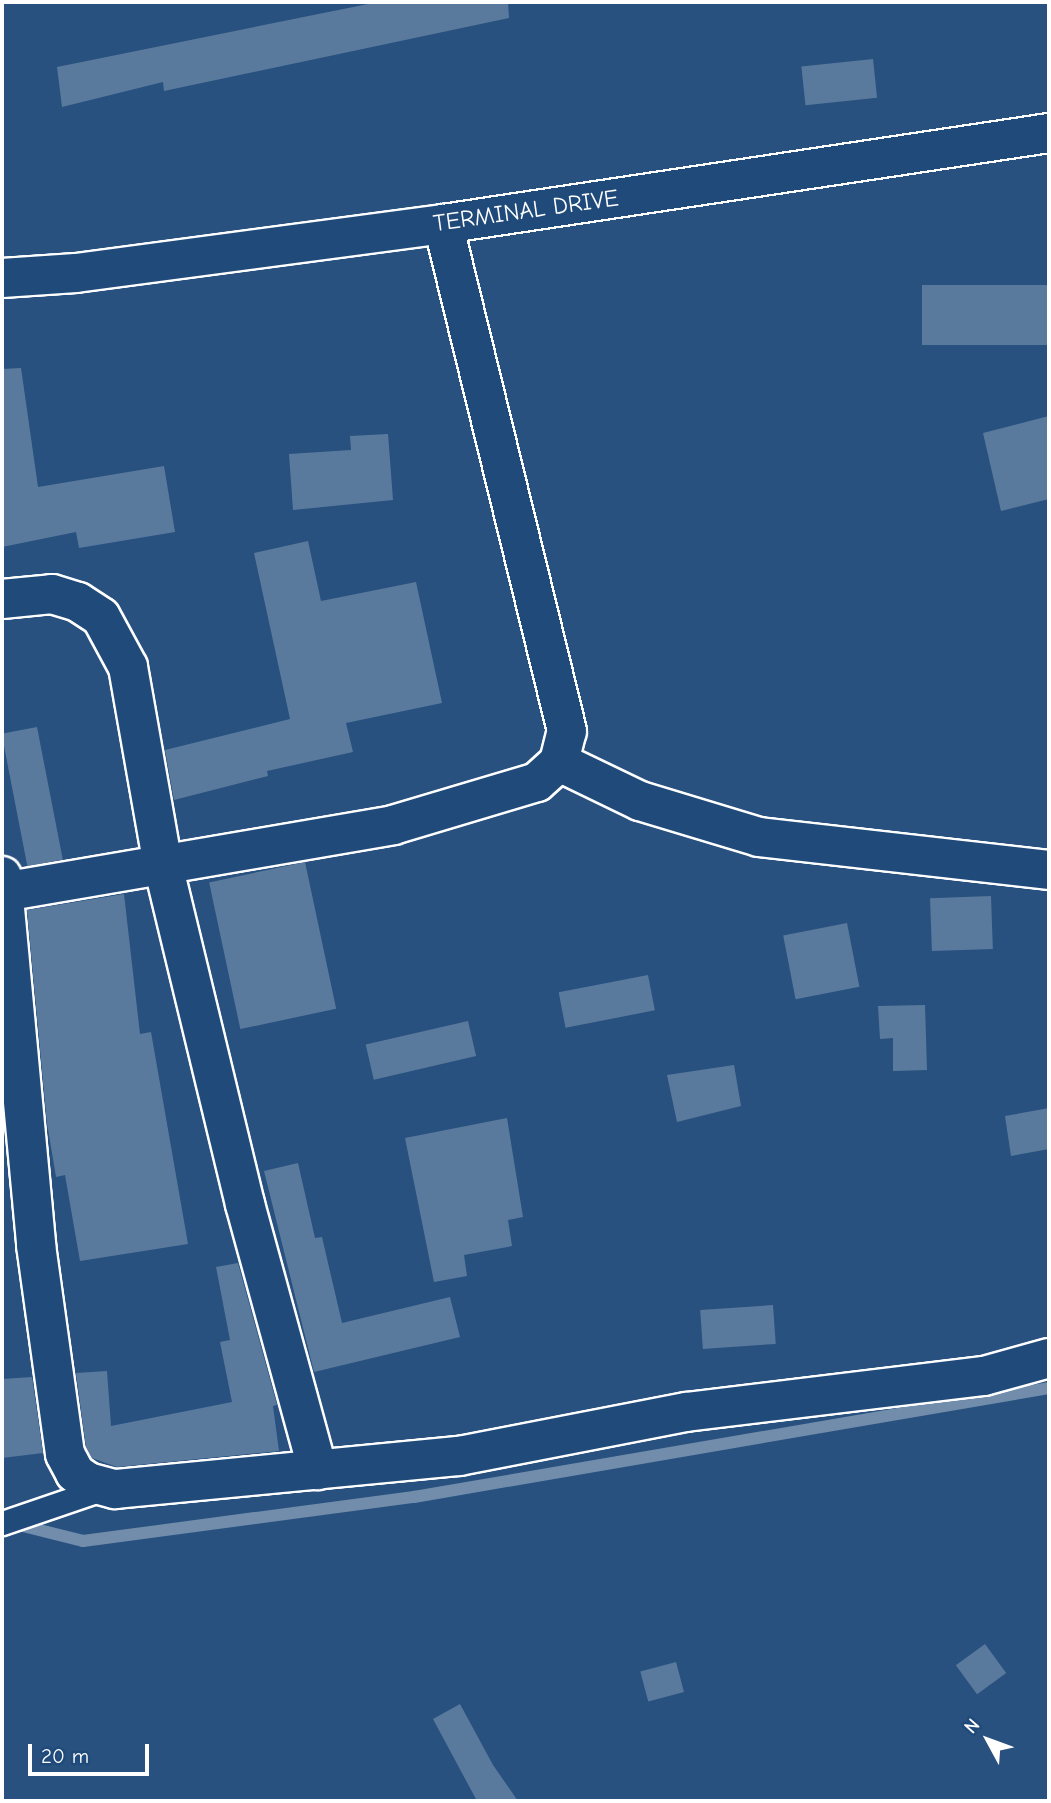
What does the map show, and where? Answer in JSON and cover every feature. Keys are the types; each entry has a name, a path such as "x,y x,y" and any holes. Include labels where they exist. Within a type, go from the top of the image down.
{"street":[{"name":"TERMINAL DRIVE","path":"2,278 76,273 443,224 1049,133"},
{"path":"443,224 567,731 559,762 537,782 393,825 163,865 3,884 36,1245 65,1454 75,1473 88,1482 108,1487 459,1456 686,1412 984,1376 1049,1358"},
{"path":"2,599 52,594 101,617 128,667 163,865 245,1204 318,1470"},
{"path":"559,762 640,801 759,837 1049,870"}],"lane":[{"path":"2,1523 108,1487"}],"building":[{"path":"378,2 508,2 509,18 164,91 163,82 62,107 57,67"},
{"path":"873,59 877,98 805,105 801,67"},
{"path":"922,285 1049,285 1049,345 922,345"},
{"path":"21,368 38,487 164,466 175,532 79,548 76,532 2,547 2,369"},
{"path":"1049,416 1049,499 1001,511 983,433"},
{"path":"388,434 393,500 293,510 289,454 351,450 350,436"},
{"path":"308,541 321,601 416,582 442,703 346,723 353,752 267,771 268,776 174,800 165,750 290,719 254,553"},
{"path":"37,727 63,860 27,866 2,734"},
{"path":"305,862 336,1009 240,1029 209,882"},
{"path":"124,894 140,1034 151,1032 188,1244 80,1261 65,1175 56,1177 47,1123 27,910"},
{"path":"991,896 993,949 932,951 930,898"},
{"path":"847,923 859,987 796,999 783,935"},
{"path":"648,975 655,1010 566,1028 559,992"},
{"path":"925,1005 927,1070 893,1071 893,1038 880,1039 878,1006"},
{"path":"468,1021 476,1056 374,1080 366,1045"},
{"path":"734,1065 741,1106 677,1122 667,1075"},
{"path":"1049,1108 1049,1149 1011,1156 1005,1116"},
{"path":"507,1118 523,1217 508,1220 512,1246 464,1255 467,1276 434,1282 405,1138"},
{"path":"298,1163 315,1238 322,1237 342,1323 450,1297 460,1337 314,1372 264,1171"},
{"path":"238,1263 277,1405 273,1406 279,1451 117,1467 92,1458 86,1447 76,1373 107,1371 111,1426 232,1402 220,1342 230,1340 216,1267"},
{"path":"773,1305 776,1344 703,1349 700,1310"},
{"path":"32,1377 43,1453 2,1458 2,1379"},
{"path":"985,1644 1006,1673 977,1694 956,1665"},
{"path":"676,1662 684,1692 648,1702 640,1672"},
{"path":"460,1704 493,1765 518,1801 477,1801 433,1719"}],"waterway":[{"path":"11,1523 83,1541 414,1497 1049,1388"}]}
